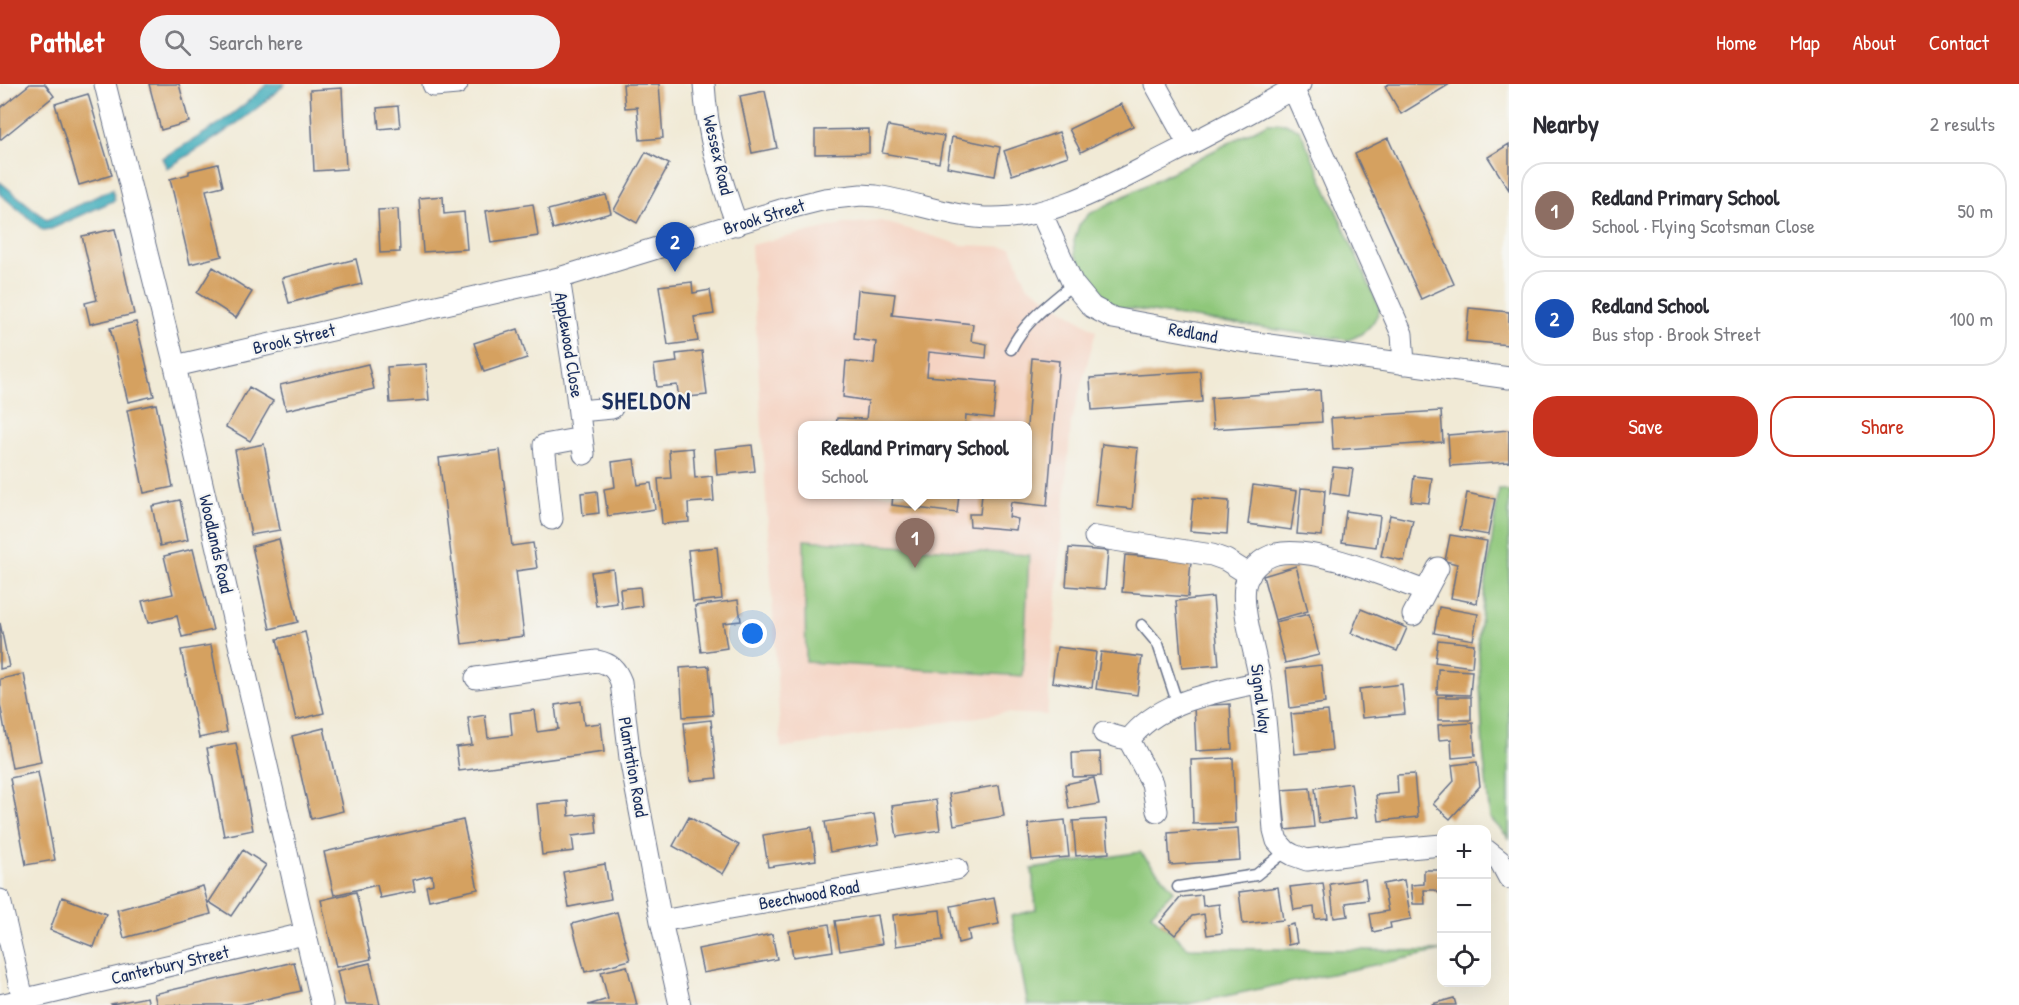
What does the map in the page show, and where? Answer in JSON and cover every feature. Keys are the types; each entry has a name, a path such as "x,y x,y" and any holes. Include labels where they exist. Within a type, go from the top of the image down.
{"street":[{"name":"Woodlands Road","path":"105,84 175,366 322,1005"},
{"path":"433,84 434,86 457,84"},
{"name":"Wessex Road","path":"704,84 710,134 717,167 737,225"},
{"path":"1155,84 1189,145"},
{"name":"Brook Street","path":"175,366 559,278 825,199 861,195 890,198 970,216 993,218 1041,212 1111,184 1189,145 1297,86"},
{"path":"1297,86 1402,334 1404,364"},
{"name":"Redland","path":"1041,212 1073,284 1092,307 1113,318 1234,340 1509,378"},
{"name":"Applewood Close","path":"552,519 544,445 583,446 559,278"},
{"name":"Applewood Close","path":"579,411 612,408"},
{"path":"1095,537 1212,555 1226,560 1250,575 1263,560 1276,554 1317,555 1345,562 1425,591"},
{"path":"1413,615 1438,568"},
{"name":"Signal Way","path":"1250,575 1245,586 1246,611 1260,682 1275,836 1286,851"},
{"name":"Plantation Road","path":"476,678 597,661 613,667 621,682 630,758 661,921 680,1005"},
{"path":"1129,740 1148,720 1178,705 1260,682"},
{"path":"1104,733 1129,740 1152,783 1157,811"},
{"path":"1286,851 1299,858 1315,860 1376,850 1437,845"},
{"path":"1491,854 1500,861 1509,878"},
{"name":"Beechwood Road","path":"661,921 957,869"},
{"path":"0,900 23,999"},
{"name":"Canterbury Street","path":"0,1005 304,934"}],"lane":[{"path":"1011,349 1033,317 1073,284"},
{"path":"1142,624 1158,644 1178,705"},
{"path":"1178,887 1256,875 1286,851"}],"shaded area":[{"path":"881,221 962,245 1011,247 1027,285 1096,331 1071,423 1047,715 1003,713 781,748 751,245 843,224"}],"green space":[{"path":"1268,123 1285,123 1300,130 1380,309 1371,325 1364,332 1348,340 1118,307 1108,302 1075,255 1074,241 1079,225 1089,214"},
{"path":"1499,489 1509,491 1509,838 1490,818 1483,751 1478,639"},
{"path":"804,540 1029,555 1023,676 806,662"},
{"path":"1140,852 1174,890 1151,914 1188,948 1437,952 1183,1005 1028,1005 1011,916 1036,910 1032,869"}],"water":[{"path":"267,84 285,84 228,129 167,168 162,158 217,125"},
{"path":"0,182 47,220 112,189 115,200 51,229 43,230 0,194"}],"building":[{"path":"30,84 45,84 54,96 0,140 0,108"},
{"path":"149,84 179,84 189,122 161,130"},
{"path":"623,84 659,84 663,138 640,140 637,107 625,108"},
{"path":"1389,84 1450,84 1401,114 1385,86"},
{"path":"342,88 346,169 314,171 310,90"},
{"path":"765,91 777,148 752,153 740,96"},
{"path":"88,94 112,175 79,185 55,104"},
{"path":"1121,104 1133,126 1081,152 1069,129"},
{"path":"398,106 400,127 379,129 377,108"},
{"path":"888,126 944,136 939,163 882,153"},
{"path":"869,129 869,153 815,154 815,130"},
{"path":"1059,132 1068,156 1012,175 1004,151"},
{"path":"952,137 1000,147 995,176 947,167"},
{"path":"1388,138 1454,284 1421,299 1355,154"},
{"path":"1509,144 1509,190 1488,157"},
{"path":"646,152 669,164 637,223 614,210"},
{"path":"218,164 223,186 206,190 222,256 190,264 170,179 189,174 189,171"},
{"path":"606,195 611,213 553,229 548,210"},
{"path":"443,196 444,214 464,212 467,249 423,252 419,198"},
{"path":"533,204 538,236 491,243 486,211"},
{"path":"398,209 400,252 380,253 378,210"},
{"path":"115,229 134,314 90,324 85,303 97,300 82,236"},
{"path":"356,259 362,284 289,303 282,278"},
{"path":"213,267 252,292 236,318 197,293"},
{"path":"692,282 693,293 710,290 714,314 694,317 698,341 668,345 659,286"},
{"path":"858,290 895,294 892,315 973,324 971,341 987,344 986,358 929,352 927,376 997,382 993,418 966,415 965,421 837,421 837,418 866,419 868,401 843,397 846,361 874,364 876,342 854,339"},
{"path":"1469,308 1509,312 1509,345 1466,341"},
{"path":"136,322 154,396 128,402 110,328"},
{"path":"518,329 527,358 484,372 474,343"},
{"path":"702,351 707,395 679,398 677,385 657,387 654,365 677,362 676,354"},
{"path":"1032,358 1059,361 1047,506 1011,502 1009,517 1018,519 1016,530 970,526 969,514 980,514 982,499 1032,499 1032,421 1027,421"},
{"path":"368,364 374,389 286,410 280,385"},
{"path":"426,364 429,400 390,403 387,367"},
{"path":"1200,371 1202,402 1092,410 1090,378"},
{"path":"249,387 273,401 250,441 226,427"},
{"path":"1320,390 1322,422 1213,429 1211,398"},
{"path":"156,404 173,487 144,493 127,410"},
{"path":"1441,411 1443,442 1333,450 1331,418"},
{"path":"1509,430 1509,462 1450,466 1448,435"},
{"path":"264,444 280,530 251,535 235,450"},
{"path":"1102,444 1138,448 1132,509 1095,505"},
{"path":"752,445 755,471 717,475 715,449"},
{"path":"693,448 695,478 712,476 714,501 688,503 689,522 662,524 658,479 671,478 669,450"},
{"path":"500,450 512,546 533,543 537,568 516,571 524,636 462,644 439,458"},
{"path":"634,459 638,485 651,483 655,509 608,516 604,489 615,487 612,462"},
{"path":"1333,467 1353,469 1349,496 1330,493"},
{"path":"1414,476 1432,478 1429,503 1411,501"},
{"path":"1253,485 1297,491 1291,530 1248,524"},
{"path":"1301,488 1325,490 1322,536 1297,534"},
{"path":"597,491 599,513 583,515 581,493"},
{"path":"1467,493 1495,499 1488,535 1460,530"},
{"path":"1193,498 1229,501 1227,534 1190,531"},
{"path":"893,499 958,499 957,513 892,505"},
{"path":"180,500 188,540 160,546 152,506"},
{"path":"1346,511 1380,516 1376,547 1342,542"},
{"path":"1390,515 1413,520 1404,561 1381,556"},
{"path":"1450,535 1487,541 1477,603 1451,598 1457,564 1445,561"},
{"path":"279,539 298,622 270,629 252,546"},
{"path":"717,547 722,599 693,602 688,550"},
{"path":"1069,548 1108,551 1105,589 1066,586"},
{"path":"193,549 213,630 182,637 177,616 148,623 142,601 173,594 164,556"},
{"path":"1125,555 1191,560 1188,597 1122,592"},
{"path":"1296,566 1308,611 1275,620 1263,576"},
{"path":"613,569 617,603 596,606 591,572"},
{"path":"640,587 642,606 622,609 620,589"},
{"path":"1213,597 1219,665 1182,668 1176,601"},
{"path":"738,600 741,621 723,623 727,648 701,652 695,606"},
{"path":"1439,607 1478,614 1473,640 1434,633"},
{"path":"1361,609 1407,628 1397,651 1351,633"},
{"path":"1309,614 1319,655 1285,663 1275,622"},
{"path":"0,623 9,667 0,669"},
{"path":"305,632 324,713 296,720 277,639"},
{"path":"1438,640 1474,644 1472,667 1435,662"},
{"path":"211,645 227,732 199,738 181,650"},
{"path":"1057,647 1096,652 1092,688 1052,682"},
{"path":"1101,652 1142,657 1137,695 1096,689"},
{"path":"1321,665 1325,703 1290,708 1286,669"},
{"path":"709,666 713,715 683,717 680,668"},
{"path":"1438,669 1472,671 1470,695 1437,694"},
{"path":"24,674 41,762 12,768 0,704 0,679"},
{"path":"1402,684 1405,714 1362,718 1359,689"},
{"path":"1438,697 1471,697 1471,720 1438,720"},
{"path":"581,701 584,725 601,723 604,752 459,771 456,747 472,745 468,718 485,715 488,738 512,735 510,713 534,710 537,732 558,729 555,705"},
{"path":"1230,704 1232,749 1196,751 1194,706"},
{"path":"1328,711 1332,750 1295,754 1291,714"},
{"path":"711,720 717,778 690,781 684,723"},
{"path":"1473,723 1475,756 1452,758 1451,739 1439,740 1438,725"},
{"path":"324,728 343,811 311,819 292,736"},
{"path":"236,743 253,830 224,836 207,748"},
{"path":"1100,752 1101,776 1073,777 1072,753"},
{"path":"1233,758 1235,823 1193,824 1191,760"},
{"path":"1477,762 1480,786 1450,819 1433,804 1454,781 1452,765"},
{"path":"38,772 55,860 26,865 10,778"},
{"path":"1414,774 1418,817 1379,821 1376,795 1398,793 1397,775"},
{"path":"1094,778 1099,804 1069,809 1065,784"},
{"path":"1351,783 1356,818 1319,823 1315,788"},
{"path":"999,785 1004,816 954,825 949,794"},
{"path":"1310,788 1314,827 1286,830 1282,790"},
{"path":"936,800 940,830 897,837 892,806"},
{"path":"568,801 569,816 595,813 597,833 572,836 574,851 542,855 537,804"},
{"path":"874,814 879,844 830,852 825,822"},
{"path":"689,817 739,845 723,874 673,846"},
{"path":"1106,819 1109,853 1076,856 1073,821"},
{"path":"463,820 478,889 429,900 426,886 433,884 432,875 413,880 415,891 380,898 377,885 334,895 324,852"},
{"path":"1065,820 1069,857 1032,860 1028,824"},
{"path":"812,827 816,860 768,867 763,835"},
{"path":"1238,828 1240,860 1170,865 1168,833"},
{"path":"243,850 266,865 231,916 209,902"},
{"path":"605,864 611,899 569,907 563,872"},
{"path":"1424,870 1437,870 1437,892 1424,890 1425,904 1413,904 1411,885 1424,884"},
{"path":"1365,879 1368,900 1346,903 1348,916 1334,918 1330,884"},
{"path":"1404,880 1411,919 1390,923 1391,928 1373,932 1370,914 1388,911 1383,884"},
{"path":"1323,883 1328,918 1315,919 1314,907 1294,910 1290,887"},
{"path":"203,886 211,914 124,938 117,910"},
{"path":"1278,887 1283,920 1243,924 1239,892"},
{"path":"356,892 371,959 336,967 321,900"},
{"path":"1202,895 1203,906 1219,904 1222,933 1207,935 1204,914 1192,916 1175,935 1160,922 1181,897"},
{"path":"62,897 106,914 94,947 50,930"},
{"path":"994,898 999,924 968,930 970,940 958,943 951,906"},
{"path":"940,910 943,940 896,946 893,915"},
{"path":"617,912 630,960 585,972 572,924"},
{"path":"877,915 882,944 840,951 835,921"},
{"path":"829,924 833,951 793,957 789,931"},
{"path":"1294,924 1297,943 1288,945 1286,926"},
{"path":"772,934 777,959 703,973 698,949"},
{"path":"294,962 301,991 240,1005 157,1005 154,994"},
{"path":"370,963 380,1005 345,1005 337,971"},
{"path":"627,966 637,1005 588,1005 608,999 601,972"},
{"path":"147,997 149,1005 111,1004"},
{"path":"1454,998 1456,1005 1432,1005 1432,1004"}],"place":[{"name":"Redland School","path":"675,272"},
{"name":"Redland Primary School","path":"915,568"}],"district":[{"name":"SHELDON","path":"647,401"}]}
